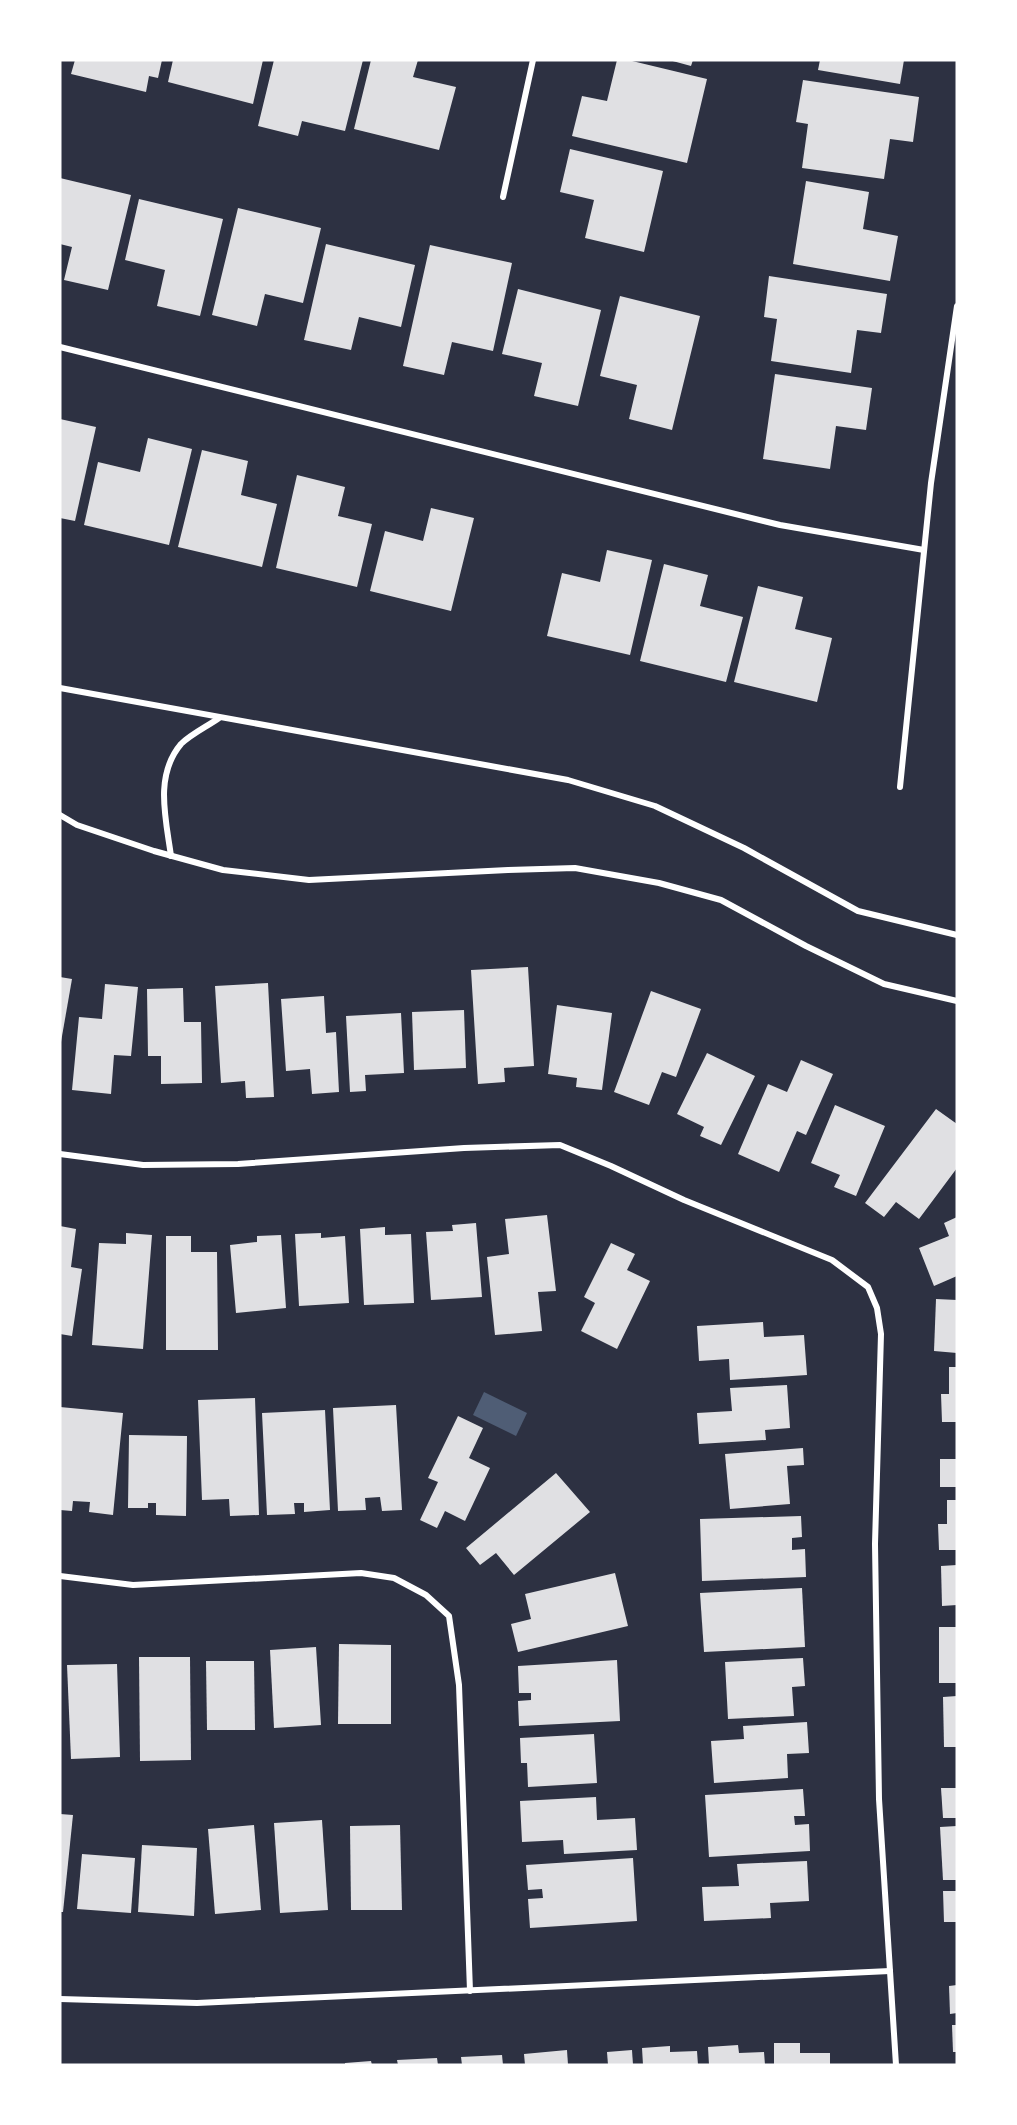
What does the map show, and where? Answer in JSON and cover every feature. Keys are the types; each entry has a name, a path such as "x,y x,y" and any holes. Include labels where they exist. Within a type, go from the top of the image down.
{"street":[{"path":"503,197 533,60"},
{"path":"900,787 931,483 957,306"},
{"path":"60,347 780,525 924,550"},
{"path":"60,688 568,780 655,806 744,848 858,911 957,934"},
{"path":"171,856 163,801 169,765 182,744 219,718"},
{"path":"60,815 77,825 171,856 223,870 309,880 575,868 659,883 721,900 806,946 884,984 957,1001"},
{"path":"60,1154 143,1165 238,1164 464,1148 560,1145 684,1200 832,1260 868,1287 877,1308 881,1334 876,1579 879,1799 896,2065"},
{"path":"60,1576 133,1585 361,1573 394,1578 426,1594 449,1616 459,1685 470,1991"},
{"path":"60,1999 197,2003 890,1971"}],"water":[{"path":"484,1392 527,1413 516,1436 473,1415"}],"building":[{"path":"75,60 162,60 158,78 149,76 146,92 71,74"},
{"path":"173,60 263,60 253,104 168,82"},
{"path":"274,60 363,60 345,131 302,121 298,136 258,126"},
{"path":"371,60 418,60 413,77 456,87 439,150 354,129"},
{"path":"617,60 628,60 707,79 687,163 572,136 582,96 607,101"},
{"path":"669,60 693,60 691,66"},
{"path":"820,60 904,60 900,84 818,70"},
{"path":"803,80 919,97 913,142 890,139 884,179 802,168 808,124 796,122"},
{"path":"570,149 663,171 644,252 585,238 594,200 560,192"},
{"path":"60,178 131,195 108,290 64,280 72,247 60,244"},
{"path":"806,181 869,192 863,229 898,236 890,281 793,264"},
{"path":"139,199 223,219 200,316 157,306 165,270 125,260"},
{"path":"238,208 321,228 303,303 265,294 257,326 212,315"},
{"path":"326,244 415,265 401,327 359,317 351,350 304,340"},
{"path":"430,245 512,263 493,351 452,342 444,375 403,366"},
{"path":"769,276 887,294 881,333 857,330 851,373 771,361 777,319 764,317"},
{"path":"518,289 601,310 578,406 534,396 542,363 502,354"},
{"path":"620,296 700,316 672,430 629,419 637,385 600,376"},
{"path":"775,374 872,388 866,430 836,426 830,469 763,459"},
{"path":"60,419 96,427 75,521 60,518"},
{"path":"148,438 192,449 169,545 84,525 98,462 140,472"},
{"path":"202,450 248,461 241,495 277,504 262,567 178,547"},
{"path":"297,475 345,487 338,516 372,524 357,587 276,568"},
{"path":"431,508 474,518 451,611 370,591 385,531 423,541"},
{"path":"607,550 652,560 630,655 547,636 562,573 600,582"},
{"path":"664,564 708,575 700,606 743,617 726,682 640,661"},
{"path":"758,586 803,597 795,629 832,638 817,702 734,682"},
{"path":"528,967 534,1066 504,1068 505,1082 478,1084 471,970"},
{"path":"60,977 72,979 61,1042 60,1041"},
{"path":"268,983 274,1097 246,1098 245,1081 221,1083 215,986"},
{"path":"105,984 138,987 131,1056 114,1055 111,1094 72,1090 79,1017 102,1019"},
{"path":"183,988 184,1022 201,1022 202,1083 161,1084 161,1056 148,1056 147,989"},
{"path":"651,991 701,1009 676,1077 662,1072 649,1105 614,1092"},
{"path":"324,996 326,1033 336,1032 339,1092 312,1094 310,1069 286,1071 281,999"},
{"path":"557,1005 612,1013 602,1090 576,1087 577,1078 548,1074"},
{"path":"464,1010 466,1068 414,1070 412,1012"},
{"path":"401,1013 404,1073 365,1075 366,1091 350,1092 346,1016"},
{"path":"707,1053 755,1076 721,1145 700,1136 704,1127 677,1114"},
{"path":"801,1060 833,1074 806,1135 797,1131 779,1172 738,1154 768,1084 787,1092"},
{"path":"835,1105 885,1126 856,1196 834,1187 840,1175 811,1163"},
{"path":"936,1109 957,1124 957,1168 919,1219 896,1202 884,1217 865,1203"},
{"path":"547,1215 556,1291 538,1292 542,1331 495,1335 487,1257 509,1254 505,1219"},
{"path":"957,1217 957,1276 934,1286 919,1248 949,1236 944,1223"},
{"path":"476,1223 482,1297 431,1300 426,1232 453,1231 452,1225"},
{"path":"60,1226 76,1229 71,1267 82,1269 72,1336 60,1334"},
{"path":"385,1227 385,1235 411,1234 414,1303 364,1305 360,1229"},
{"path":"126,1233 152,1235 143,1349 92,1345 99,1243 126,1244"},
{"path":"321,1233 321,1238 345,1236 349,1303 299,1306 295,1234"},
{"path":"281,1235 286,1308 236,1313 230,1245 257,1242 257,1236"},
{"path":"166,1236 191,1236 191,1252 217,1252 218,1350 166,1350"},
{"path":"611,1243 635,1254 627,1270 650,1281 617,1349 581,1331 595,1303 584,1297"},
{"path":"936,1299 957,1300 957,1353 934,1351"},
{"path":"763,1322 764,1337 804,1335 807,1375 730,1380 729,1359 699,1361 697,1326"},
{"path":"949,1367 957,1367 957,1422 942,1422 941,1394 949,1394"},
{"path":"787,1385 790,1428 765,1430 766,1440 699,1444 697,1413 732,1411 730,1388"},
{"path":"255,1398 259,1515 230,1516 229,1499 202,1500 198,1400"},
{"path":"396,1405 402,1510 382,1511 380,1497 365,1498 366,1510 338,1511 333,1408"},
{"path":"60,1407 123,1413 113,1515 89,1512 90,1502 73,1501 72,1511 60,1510"},
{"path":"325,1410 330,1510 304,1512 304,1503 294,1503 295,1514 267,1515 262,1413"},
{"path":"458,1416 483,1428 469,1458 490,1468 465,1521 445,1511 437,1528 420,1520 438,1482 428,1478"},
{"path":"129,1435 187,1436 186,1516 156,1515 156,1503 148,1503 148,1508 128,1508"},
{"path":"803,1448 804,1465 787,1466 790,1504 730,1509 725,1454"},
{"path":"940,1459 957,1459 957,1487 940,1487"},
{"path":"556,1473 590,1512 514,1575 496,1553 480,1565 466,1548"},
{"path":"947,1500 957,1500 957,1550 939,1550 938,1524 947,1524"},
{"path":"801,1516 802,1537 792,1538 792,1550 805,1549 806,1577 702,1581 700,1519"},
{"path":"957,1565 957,1605 942,1606 941,1566"},
{"path":"615,1573 628,1626 518,1652 511,1624 531,1619 525,1594"},
{"path":"802,1588 805,1647 704,1652 700,1593"},
{"path":"939,1627 957,1627 957,1683 939,1683"},
{"path":"339,1644 391,1645 391,1724 338,1724"},
{"path":"316,1647 321,1725 274,1728 270,1650"},
{"path":"139,1657 190,1657 191,1760 140,1761"},
{"path":"803,1658 805,1686 792,1687 794,1716 728,1719 725,1662"},
{"path":"617,1660 620,1721 519,1726 518,1701 531,1700 531,1693 519,1693 518,1666"},
{"path":"206,1661 254,1661 255,1730 207,1730"},
{"path":"117,1664 120,1757 71,1759 67,1665"},
{"path":"957,1696 957,1747 944,1747 943,1697"},
{"path":"807,1722 809,1753 787,1754 788,1778 714,1783 711,1741 744,1739 743,1726"},
{"path":"594,1734 597,1783 528,1787 527,1763 521,1763 520,1738"},
{"path":"941,1788 957,1788 957,1818 943,1818"},
{"path":"803,1789 805,1816 794,1816 795,1825 809,1824 810,1851 709,1857 705,1795"},
{"path":"596,1797 597,1820 635,1818 637,1850 564,1854 563,1840 522,1842 520,1801"},
{"path":"60,1814 73,1815 63,1912 60,1912"},
{"path":"322,1820 328,1910 280,1913 274,1823"},
{"path":"254,1825 261,1910 215,1914 208,1829"},
{"path":"400,1825 402,1910 351,1910 350,1826"},
{"path":"957,1826 957,1880 943,1880 940,1827"},
{"path":"142,1845 197,1848 194,1916 138,1912"},
{"path":"82,1854 135,1858 131,1913 77,1909"},
{"path":"633,1858 637,1921 530,1928 528,1899 543,1898 542,1889 528,1890 526,1865"},
{"path":"807,1861 809,1901 770,1903 771,1918 704,1921 702,1887 739,1886 737,1864"},
{"path":"943,1891 957,1891 957,1922 944,1922"},
{"path":"957,1985 957,2013 950,2014 949,1986"},
{"path":"952,2025 957,2025 957,2052 953,2052"},
{"path":"774,2043 800,2043 800,2053 830,2053 830,2065 774,2065"},
{"path":"738,2045 739,2053 764,2052 765,2065 709,2065 708,2047"},
{"path":"670,2046 670,2052 697,2051 698,2065 643,2065 642,2048"},
{"path":"567,2050 568,2065 525,2065 524,2054"},
{"path":"632,2050 633,2065 608,2065 607,2052"},
{"path":"502,2055 503,2065 462,2065 461,2057"},
{"path":"437,2058 438,2065 398,2065 397,2060"},
{"path":"371,2061 372,2065 345,2065 345,2063"}]}
